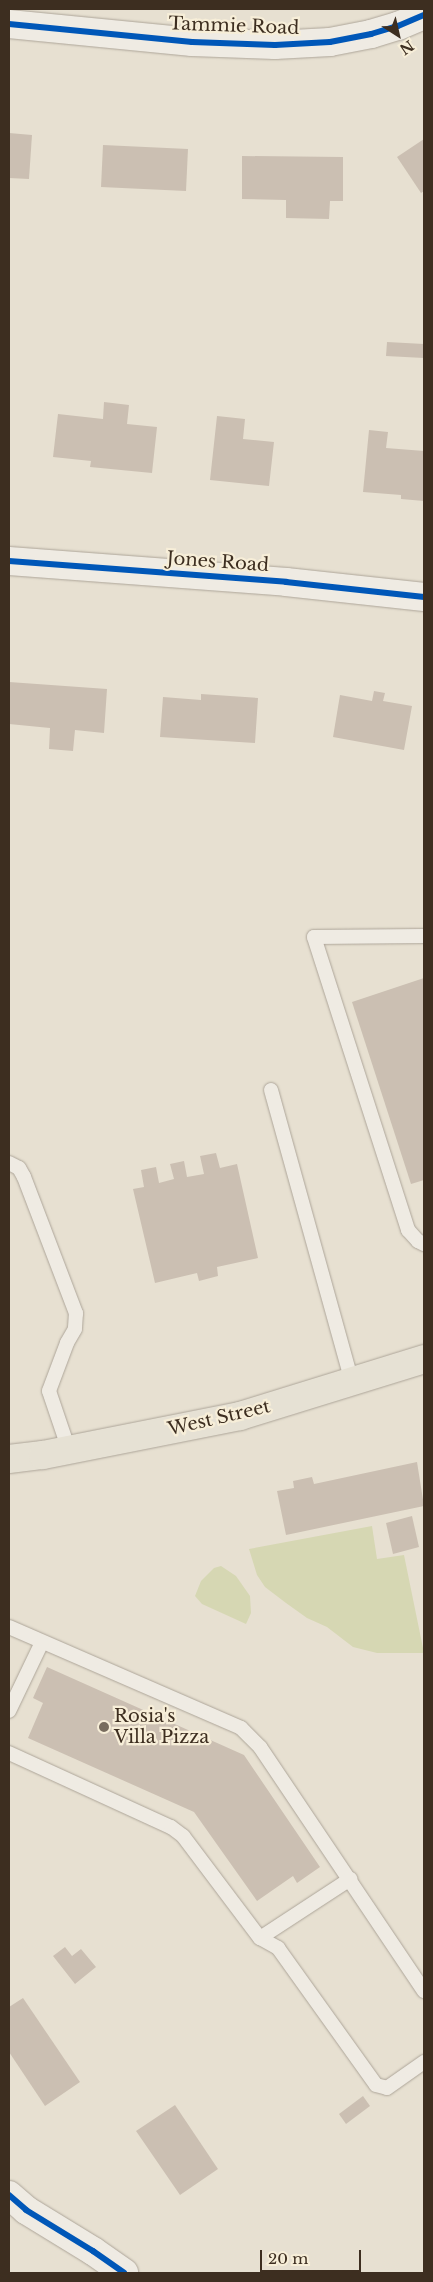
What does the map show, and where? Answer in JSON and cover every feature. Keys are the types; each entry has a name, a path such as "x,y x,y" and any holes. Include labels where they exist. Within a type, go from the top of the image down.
{"main road":[{"name":"West Street","path":"9,1459 69,1450 240,1416 422,1363"}],"street":[{"name":"Tammie Road","path":"9,24 192,42 274,45 337,41 398,26 424,15"},
{"name":"Jones Road","path":"9,561 286,582 424,597"},
{"path":"9,2195 26,2210 93,2251 124,2273"}],"lane":[{"path":"424,936 314,937 408,1230 418,1241 424,1244"},
{"path":"271,1090 352,1382"},
{"path":"9,1163 19,1168 24,1177 76,1313 75,1329 49,1391 69,1450"},
{"path":"9,1627 240,1728 260,1747 424,1991"},
{"path":"9,1711 42,1642"},
{"path":"9,1753 171,1827 184,1836 260,1938 278,1948 376,2085 387,2088 424,2062"},
{"path":"260,1938 350,1879"}],"green space":[{"path":"372,1526 377,1559 404,1555 424,1653 377,1653 353,1647 327,1627 307,1618 265,1587 257,1575 249,1549"},
{"path":"221,1566 236,1576 250,1596 251,1613 246,1624 202,1604 195,1596 201,1581 214,1568"}],"building":[{"path":"9,133 32,135 29,179 9,178"},
{"path":"424,139 424,191 421,193 397,157"},
{"path":"103,145 188,149 186,191 101,187"},
{"path":"242,156 343,157 343,201 330,201 329,219 286,218 286,200 242,199"},
{"path":"387,342 424,344 424,358 386,356"},
{"path":"104,402 129,405 127,424 157,427 152,473 90,467 91,461 53,457 58,414 103,419"},
{"path":"217,416 245,419 243,439 274,442 269,486 210,480"},
{"path":"369,430 388,432 386,448 424,451 424,501 401,499 401,495 363,492"},
{"path":"9,682 107,689 104,733 75,730 73,751 49,749 50,728 9,724"},
{"path":"374,691 385,693 383,701 412,706 404,750 333,737 340,695 372,701"},
{"path":"201,694 258,698 255,743 160,737 163,697 201,700"},
{"path":"424,978 424,1180 411,1184 352,1002"},
{"path":"216,1153 220,1168 237,1164 258,1258 217,1267 218,1276 199,1281 197,1273 155,1283 133,1189 144,1187 141,1170 156,1167 159,1183 174,1179 170,1164 184,1161 187,1177 204,1174 200,1156"},
{"path":"417,1462 424,1506 286,1535 277,1491 294,1488 293,1481 312,1477 314,1484"},
{"path":"412,1516 419,1547 393,1554 386,1523"},
{"path":"47,1667 244,1755 320,1867 297,1883 293,1876 257,1901 194,1812 28,1738 43,1703 33,1698"},
{"path":"65,1947 72,1956 81,1949 96,1967 75,1984 53,1956"},
{"path":"23,1998 80,2082 45,2106 9,2052 9,2007"},
{"path":"363,2096 370,2106 346,2124 339,2114"},
{"path":"175,2105 218,2169 180,2195 136,2131"}],"cycle path":[{"path":"9,24 192,42 275,45 330,42 371,34 398,26 424,15"},
{"path":"9,561 286,582 424,597"},
{"path":"9,2195 26,2210 93,2251 124,2273"}],"place":[{"name":"Rosia's Villa Pizza","path":"104,1727"}]}
